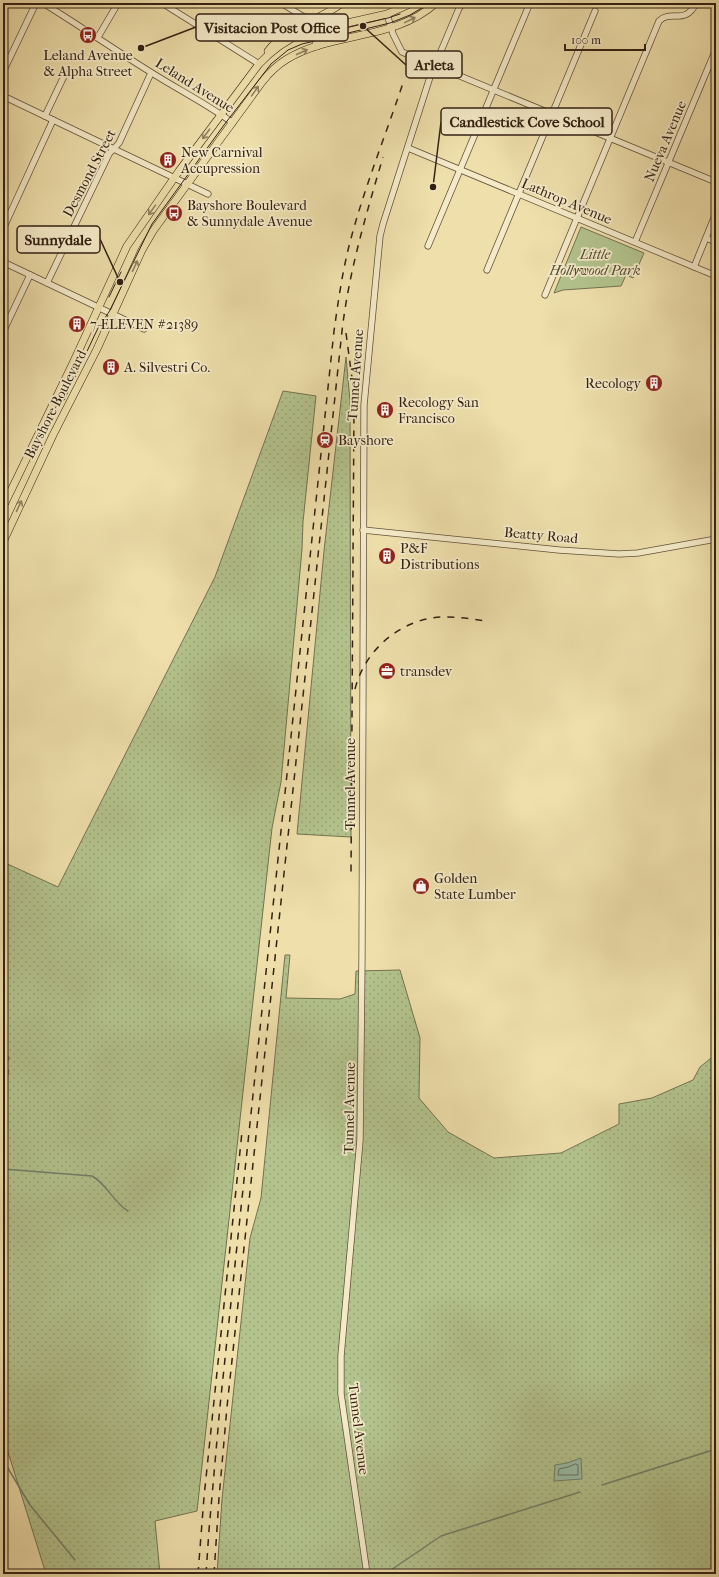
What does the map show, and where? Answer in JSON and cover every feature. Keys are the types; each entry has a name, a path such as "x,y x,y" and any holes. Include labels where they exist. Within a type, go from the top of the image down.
{"main road":[{"path":"259,64 273,44 278,40 342,3"},
{"name":"Bayshore Boulevard","path":"3,507 127,246 174,178 259,64 283,43 312,30 387,14 412,3"},
{"name":"Bayshore Boulevard","path":"3,542 53,435 97,349 153,230 233,123 254,92 269,74 288,59 317,46 391,28 425,12 436,3"},
{"path":"308,22 317,46"}],"street":[{"path":"3,72 36,3"},
{"name":"Leland Avenue","path":"43,3 98,37 151,73 221,114 233,123"},
{"path":"98,37 118,3"},
{"path":"162,3 259,64"},
{"path":"282,3 304,17 308,22"},
{"path":"428,246 530,3"},
{"path":"621,3 642,3"},
{"path":"545,295 659,21 664,18 686,15 692,10 696,3"},
{"name":"Tunnel Avenue","path":"367,1574 341,1394 340,1376 360,1140 365,385 380,236 435,64 461,4"},
{"path":"487,270 595,11"},
{"path":"387,14 391,28 402,52 435,64 716,182"},
{"name":"Nueva Avenue","path":"635,242 716,49"},
{"name":"Desmond Street","path":"47,283 109,154 118,143 151,73"},
{"path":"45,116 65,74"},
{"path":"3,96 208,194"},
{"path":"3,229 54,120"},
{"name":"Lathrop Avenue","path":"408,148 716,276"},
{"path":"694,267 716,213"},
{"path":"706,238 716,242"},
{"path":"3,262 144,329"},
{"path":"3,332 30,275"},
{"name":"Beatty Road","path":"363,530 559,550 618,554 638,553 716,539"}],"green space":[{"name":"Little Hollywood Park","path":"581,227 644,253 633,278 626,275 621,286 563,290 554,293"},
{"path":"346,357 350,401 351,837 297,834 324,551"},
{"path":"283,391 316,396 303,522 302,549 281,782 272,828 197,1511 155,1521 160,1574 46,1574 3,1436 3,1089 5,1089 3,1066 5,1056 3,1048 3,862 58,887 215,577"},
{"path":"285,955 290,955 286,998 340,999 355,994 356,971 400,970 420,1038 419,1098 448,1132 494,1158 561,1153 619,1124 619,1104 652,1098 693,1080 700,1067 716,1054 716,1574 217,1574 222,1499 250,1238 261,1198"},
{"path":"4,1047 4,1054 9,1057 9,1060 4,1062 4,1068 9,1070 5,1089 3,1088"}],"water":[{"path":"581,1458 582,1479 554,1481 555,1465"}],"waterway":[{"path":"3,1105 5,1089"},
{"path":"3,1169 92,1176 97,1179 118,1203 128,1211"},
{"path":"602,1485 716,1449"},
{"path":"3,1460 30,1505 75,1560"},
{"path":"385,1574 441,1536 580,1492"}],"tram line":[{"path":"64,400 98,328 109,312 152,224 224,125 271,64 288,50 302,44 390,23 410,15 430,3"},
{"path":"303,38 400,14"},
{"path":"109,297 121,272"}],"railway":[{"path":"206,1574 220,1406 334,331 340,288 349,246 367,184 403,83"},
{"path":"214,1574 227,1407 342,331 349,287 364,222 383,157"},
{"path":"346,333 354,405 351,872"},
{"path":"355,689 359,676 374,652 383,642 406,627 418,621 439,617 487,621"},
{"path":"198,1574 204,1497 242,1132"}],"place":[{"name":"Arleta","path":"363,26"},
{"name":"Leland Avenue & Alpha Street","path":"88,35"},
{"name":"Visitacion Post Office","path":"141,48"},
{"name":"New Carnival Accupression","path":"168,160"},
{"name":"Candlestick Cove School","path":"433,187"},
{"name":"Bayshore Boulevard & Sunnydale Avenue","path":"174,213"},
{"name":"Sunnydale","path":"120,282"},
{"name":"7-ELEVEN #21389","path":"77,324"},
{"name":"A. Silvestri Co.","path":"111,367"},
{"name":"Recology","path":"654,383"},
{"name":"Recology San Francisco","path":"385,410"},
{"name":"Bayshore","path":"325,440"},
{"name":"P&F Distributions","path":"387,556"},
{"name":"transdev","path":"387,671"},
{"name":"Golden State Lumber","path":"421,886"}]}
